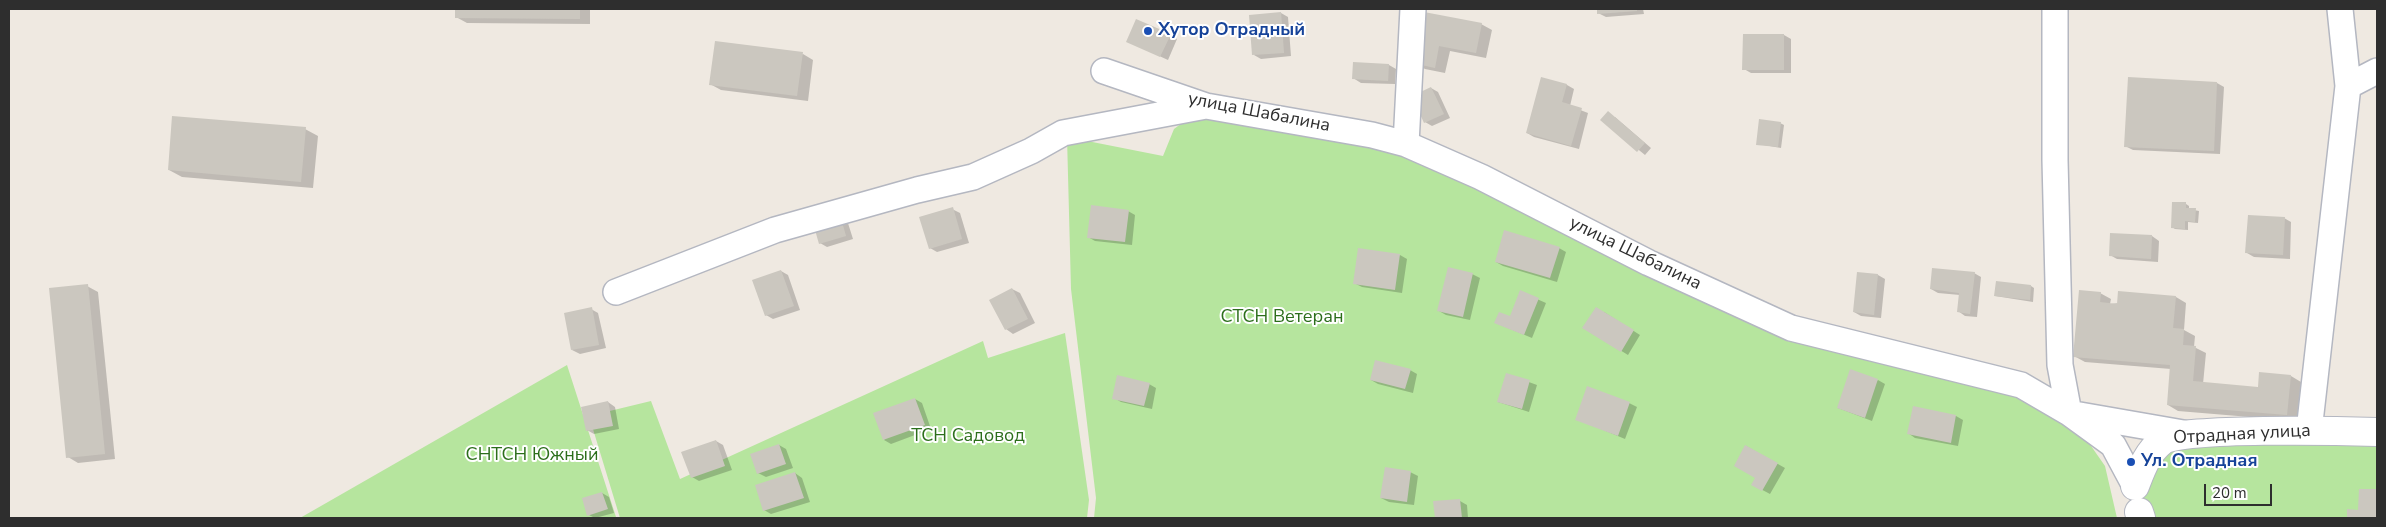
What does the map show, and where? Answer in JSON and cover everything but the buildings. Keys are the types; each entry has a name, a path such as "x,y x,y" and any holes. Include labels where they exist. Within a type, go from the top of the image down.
{"main road":[{"name":"Отрадная улица","path":"2138,505 2145,458 2163,439 2189,434 2309,431 2377,432"}],"street":[{"path":"1406,144 1413,9"},
{"path":"2055,9 2055,160 2060,365 2069,413 2189,434"},
{"path":"2309,431 2348,86 2340,9"},
{"name":"улица Шабалина","path":"1104,71 1206,106 1372,135 1406,144 1481,177 1649,263 1791,328 2021,385 2069,413 2113,445 2138,505"},
{"path":"2348,86 2377,71"},
{"path":"616,292 775,230 917,190 973,177 1030,151 1063,133 1206,106"}],"green space":[{"name":"СТСН Ветеран","path":"1210,102 1326,123 1788,320 2066,410 2105,466 2117,518 1094,518 1096,498 1071,289 1067,137 1163,156 1174,129"},
{"name":"ТСН Садовод","path":"1065,333 1089,500 1087,518 620,518 589,416 651,401 680,479 983,341 988,358"},
{"name":"СНТСН Южный","path":"567,365 616,517 300,518"},
{"path":"2377,432 2377,518 2141,518 2139,512 2145,458 2189,434"}],"place":[{"name":"Хутор Отрадный","path":"1148,31"},
{"name":"Ул. Отрадная","path":"2131,462"}]}
